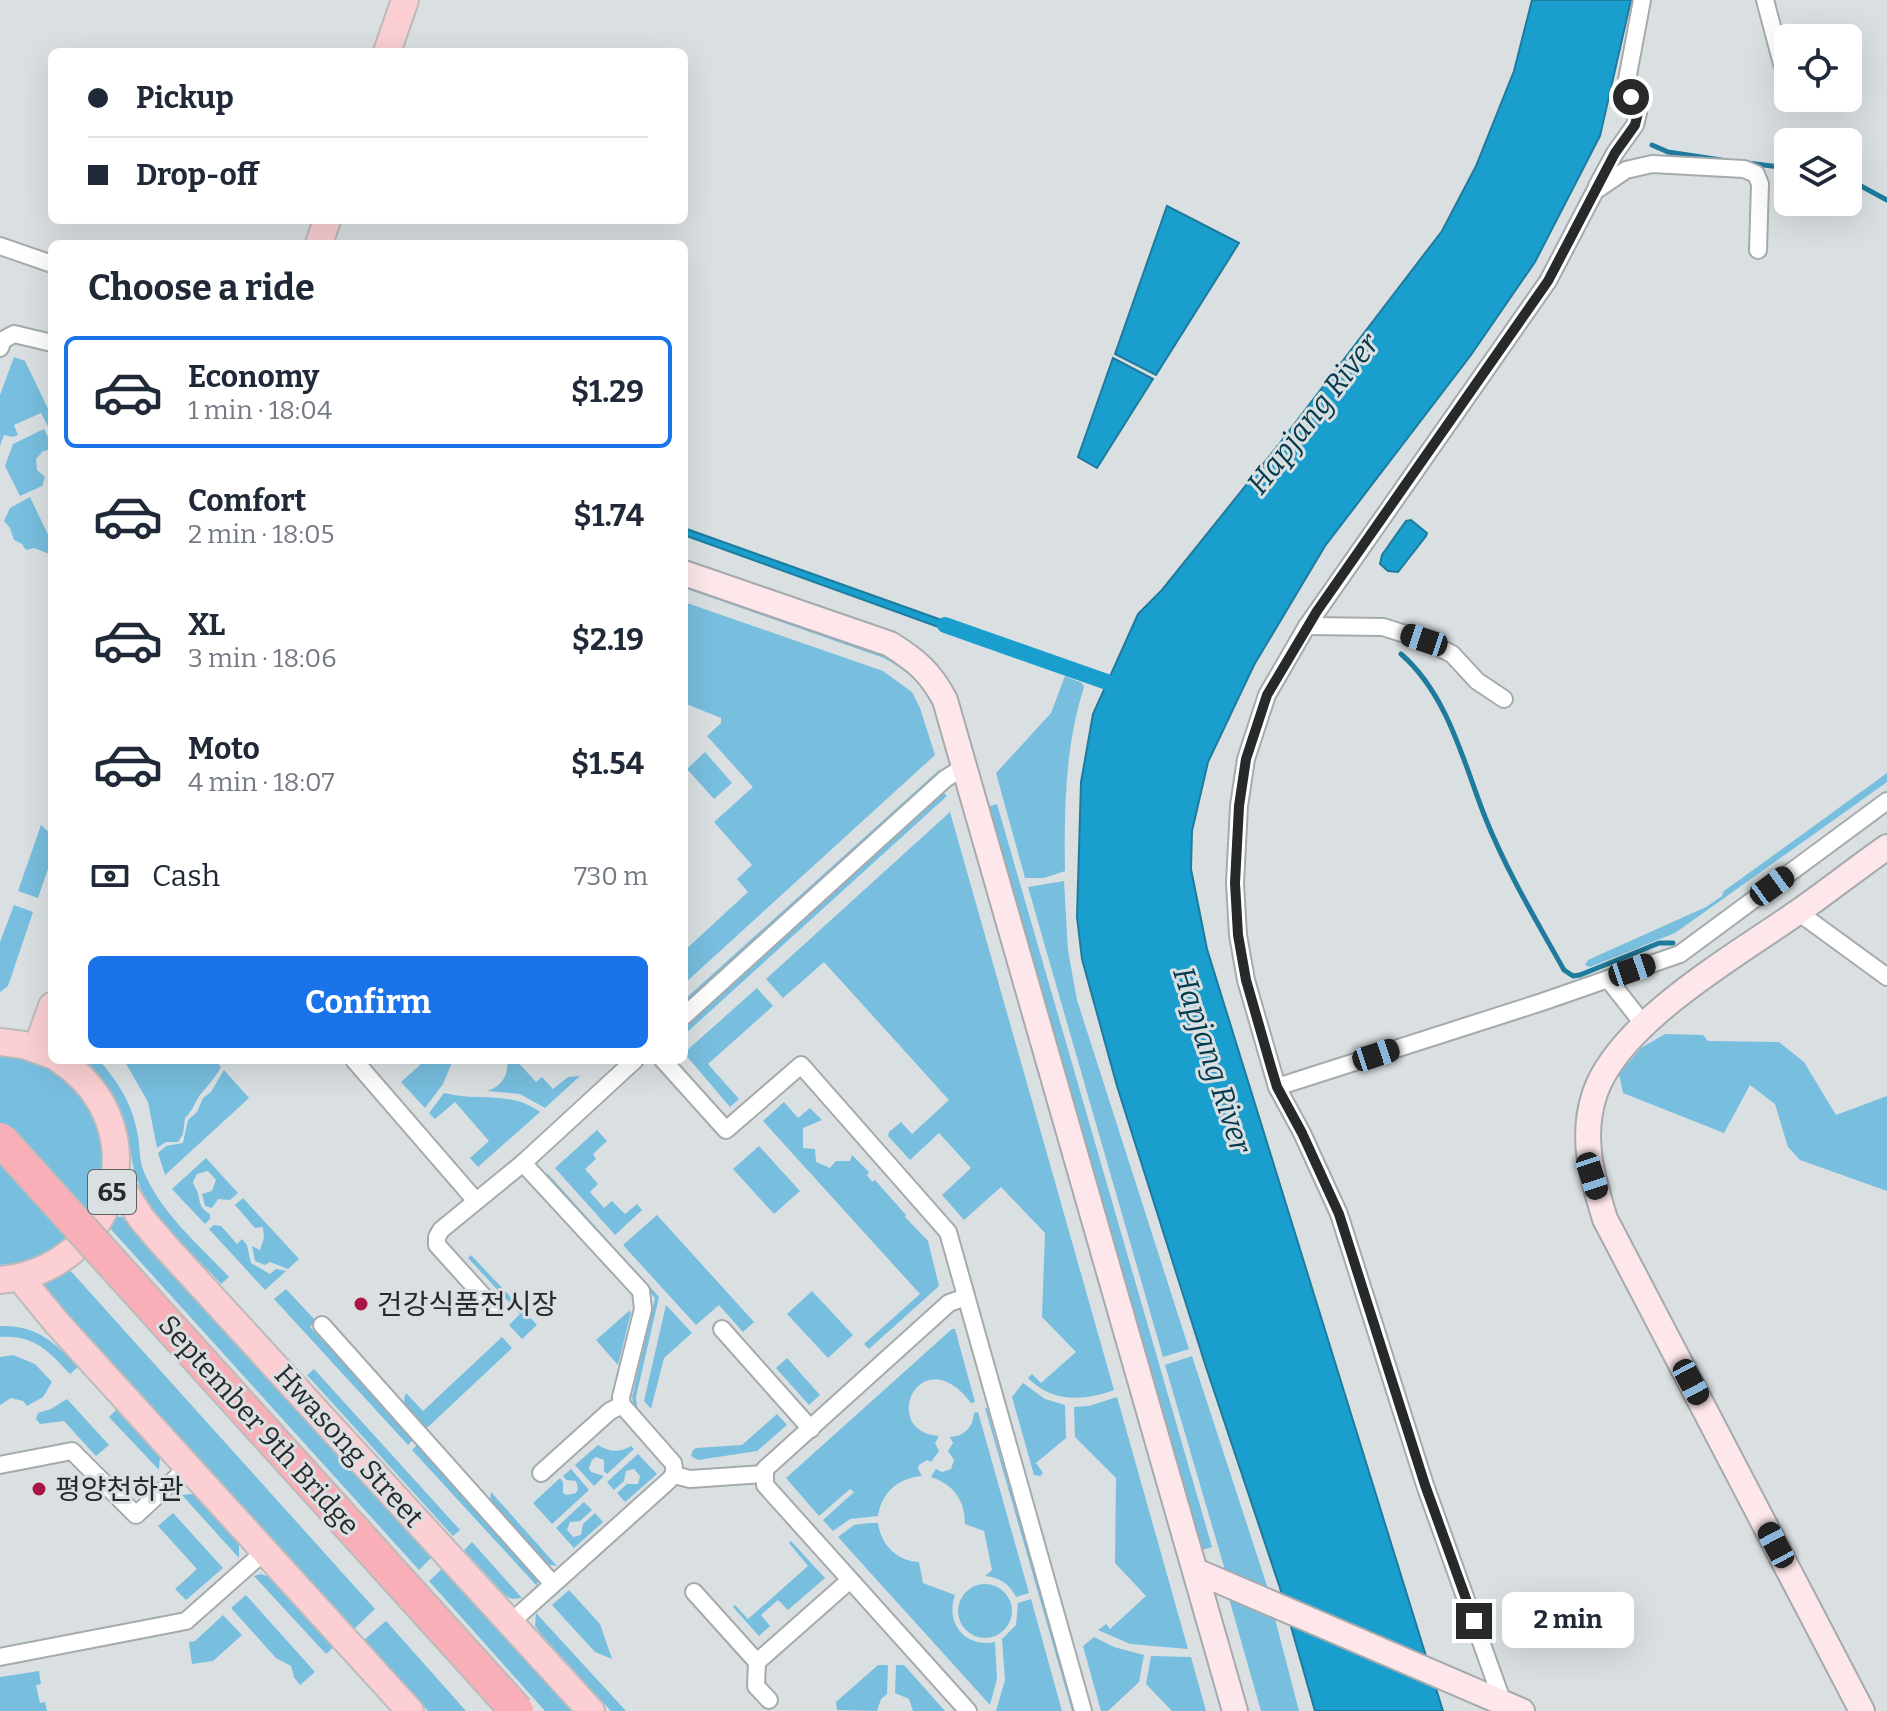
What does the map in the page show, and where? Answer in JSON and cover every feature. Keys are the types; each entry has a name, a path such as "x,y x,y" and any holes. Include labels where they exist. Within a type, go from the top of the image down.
{"highway":[{"name":"September 9th Bridge","path":"0,1139 517,1711"},
{"name":"September 9th Bridge","path":"0,1166 494,1711"}],"main road":[{"path":"388,48 405,0"},
{"path":"0,1042 48,1054"},
{"name":"65","path":"10,1279 57,1263 88,1237 108,1202 115,1176 115,1142 102,1104 77,1071 65,1064"},
{"name":"Hwasong Street","path":"115,1176 157,1237 591,1711"},
{"path":"10,1279 265,1551 399,1707"}],"street":[{"path":"1513,1707 1425,1485 1339,1214 1277,1087 1246,980 1238,935 1235,857 1246,759 1267,695 1307,626 1548,281 1615,153 1635,125 1638,113 1627,80 1642,0"},
{"path":"1765,0 1774,34"},
{"path":"1595,191 1626,170 1652,164 1744,169 1756,174 1760,184 1758,250"},
{"path":"0,246 48,263"},
{"path":"0,348 3,340 14,334 48,342"},
{"path":"688,574 890,644 933,677 945,700 1235,1711"},
{"path":"1307,626 1383,627 1424,640 1452,654 1477,681 1504,699"},
{"path":"688,1012 945,779 965,766"},
{"path":"1277,1087 1680,954 1887,801"},
{"path":"1862,1711 1605,1219 1592,1176 1587,1133 1595,1093 1611,1063 1644,1025 1690,986 1887,847"},
{"path":"1798,912 1887,977"},
{"path":"1608,979 1644,1025"},
{"path":"357,1064 476,1201"},
{"path":"493,1307 437,1245 437,1237 441,1230 523,1163 631,1064"},
{"path":"667,1064 726,1130 801,1065 948,1232 1083,1711"},
{"path":"523,1163 641,1291 643,1309 621,1397 622,1405 673,1463 674,1475"},
{"path":"966,1297 949,1303 765,1469 764,1474 765,1485 968,1711"},
{"path":"322,1325 553,1584"},
{"path":"722,1329 811,1429"},
{"path":"541,1473 610,1411 622,1405"},
{"path":"0,1465 72,1451 136,1515 188,1467"},
{"path":"674,1475 690,1479 764,1474"},
{"path":"510,1623 674,1475"},
{"path":"0,1657 186,1621 265,1551"},
{"path":"1196,1571 1513,1707"},
{"path":"757,1662 850,1580"},
{"path":"694,1592 757,1662 756,1686 769,1700"}],"shaded area":[{"path":"14,357 25,361 48,409 48,426 41,413 14,425 18,435 4,435 0,446 0,395"},
{"path":"44,429 48,438 48,450 36,459 37,470 45,477 42,486 20,496 5,466 13,444"},
{"path":"30,497 48,535 48,553 34,548 26,550 14,540 4,521 10,508"},
{"path":"688,585 886,654 900,662 932,694 951,762 936,715 923,689 884,658 688,589"},
{"path":"688,603 883,671 912,692 935,755 688,980 688,947 748,892 737,879 752,865 714,822 753,787 707,736 721,723 721,718 688,705"},
{"path":"1065,676 1082,683 1084,687 1069,755 1065,871 1044,878 1025,878 996,773 1051,713"},
{"path":"705,752 732,783 714,799 688,768"},
{"path":"939,770 940,774 688,1001 688,996"},
{"path":"1887,773 1887,782 1675,933 1590,967 1585,965 1588,960 1706,907"},
{"path":"944,793 947,796 688,1031 688,1025"},
{"path":"997,804 1212,1547 1198,1551 987,807"},
{"path":"950,812 1114,1390 1103,1394 1080,1398 1058,1396 1028,1378 1032,1374 1041,1383 1076,1352 1042,1317 1045,1233 1001,1187 964,1220 942,1195 971,1168 939,1133 910,1160 888,1136 901,1122 912,1134 949,1100 824,962 783,998 766,979"},
{"path":"41,825 48,831 48,869 38,898 18,891"},
{"path":"1064,881 1068,951 1077,1000 1189,1349 1163,1357 1028,887"},
{"path":"14,905 33,912 8,986 0,992 0,942"},
{"path":"757,988 773,1006 708,1064 739,1099 730,1107 688,1058 688,1049"},
{"path":"1665,1034 1703,1035 1708,1041 1779,1042 1804,1062 1836,1115 1887,1096 1887,1191 1800,1160 1788,1147 1775,1104 1750,1085 1724,1133 1623,1093 1619,1074 1641,1048"},
{"path":"0,1050 46,1062 92,1106 105,1152 102,1184 89,1214 69,1238 26,1262 0,1265"},
{"path":"89,1064 102,1064 119,1086 133,1114 142,1168 151,1187 182,1228 229,1277 221,1284 167,1227 148,1202 137,1180 118,1104"},
{"path":"126,1064 218,1064 221,1067 185,1118 183,1134 178,1142 166,1142 157,1148 148,1102"},
{"path":"451,1064 443,1084 425,1108 401,1082 420,1065"},
{"path":"507,1064 520,1064 536,1082 542,1077 553,1089 568,1077 580,1076 545,1108 520,1094 487,1091 497,1086 507,1070"},
{"path":"224,1070 249,1098 165,1175 158,1153 166,1146 183,1143 188,1120 197,1112 203,1098 211,1092"},
{"path":"444,1093 517,1101 540,1112 478,1167 470,1158 489,1141 455,1102 435,1119 429,1113"},
{"path":"784,1102 798,1118 810,1108 822,1120 803,1128 803,1148 815,1149 816,1162 830,1168 836,1161 850,1161 852,1155 869,1172 867,1175 872,1182 875,1180 928,1241 939,1286 869,1349 864,1344 920,1294 763,1121"},
{"path":"597,1130 607,1141 593,1154 596,1159 585,1169 598,1184 590,1192 604,1208 612,1201 625,1214 637,1204 642,1210 615,1235 555,1168"},
{"path":"759,1146 800,1191 774,1214 733,1169"},
{"path":"206,1158 238,1193 230,1200 218,1199 212,1208 205,1206 202,1194 212,1191 216,1180 208,1171 197,1174 193,1184 202,1207 210,1214 205,1224 172,1189"},
{"path":"548,1174 659,1297 636,1397 637,1407 643,1414 641,1416 634,1408 632,1397 655,1298 545,1177"},
{"path":"243,1198 299,1259 288,1269 270,1262 265,1265 255,1261 252,1246 260,1250 264,1238 263,1227 255,1228 235,1205"},
{"path":"657,1215 754,1322 743,1332 719,1305 696,1325 623,1245"},
{"path":"114,1216 122,1217 432,1557 419,1570 108,1226"},
{"path":"214,1225 221,1226 237,1244 242,1239 247,1245 251,1263 270,1274 276,1269 286,1271 265,1290 209,1229"},
{"path":"471,1255 537,1325 522,1339 509,1325 520,1314 468,1258"},
{"path":"68,1268 375,1609 354,1629 45,1289 41,1283"},
{"path":"286,1289 316,1321 310,1327 414,1439 408,1445 274,1299"},
{"path":"812,1291 853,1335 828,1358 787,1314"},
{"path":"666,1305 692,1333 664,1358 651,1409 644,1401"},
{"path":"631,1312 618,1365 596,1340"},
{"path":"0,1326 24,1328 44,1337 78,1367 70,1374 55,1358 31,1341 0,1337"},
{"path":"955,1329 975,1402 971,1403 952,1385 936,1379 922,1383 913,1393 909,1406 911,1420 921,1431 939,1436 935,1443 939,1451 931,1462 927,1460 919,1465 922,1476 899,1483 887,1493 878,1516 850,1519 833,1531 823,1520 854,1492 850,1489 819,1516 786,1478"},
{"path":"502,1337 512,1348 428,1427 424,1428 408,1412 404,1404 406,1393 423,1411"},
{"path":"13,1355 35,1364 52,1382 43,1397 27,1406 23,1401 11,1398 0,1405 0,1357"},
{"path":"1192,1356 1269,1592 1227,1577 1165,1365"},
{"path":"787,1358 820,1395 809,1405 776,1368"},
{"path":"314,1369 460,1530 453,1536 307,1375"},
{"path":"1023,1383 1045,1399 1065,1405 1066,1438 1036,1463 1043,1473 1040,1476 1034,1475 1012,1397"},
{"path":"1117,1397 1188,1649 1130,1644 1098,1630 1106,1624 1110,1629 1146,1596 1115,1563 1116,1478 1075,1437 1074,1407 1089,1406"},
{"path":"67,1399 109,1445 96,1456 64,1421 40,1424 36,1419 38,1413"},
{"path":"987,1408 1074,1711 1072,1711"},
{"path":"117,1409 160,1456 159,1470 109,1417"},
{"path":"978,1412 1029,1593 1016,1597 1004,1582 985,1576 992,1570 984,1531 965,1524 963,1508 956,1494 946,1484 931,1477 936,1469 942,1472 951,1469 954,1460 948,1451 953,1443 950,1437 967,1430 974,1413"},
{"path":"777,1414 787,1425 757,1451 698,1460 691,1456 696,1448 742,1445"},
{"path":"418,1444 538,1576 537,1586 412,1450"},
{"path":"598,1445 614,1451 631,1446 634,1449 607,1474 604,1460 596,1457 592,1460 591,1472 604,1476 594,1486 575,1465"},
{"path":"638,1454 657,1474 625,1502 617,1493 627,1484 638,1484 640,1476 634,1469 626,1471 624,1481 614,1490 607,1482"},
{"path":"571,1469 589,1490 552,1524 533,1503 560,1478 563,1493 576,1493 576,1481 566,1480 563,1476"},
{"path":"491,1492 557,1566 544,1564 490,1503"},
{"path":"191,1494 239,1543 239,1558 182,1495"},
{"path":"584,1502 592,1510 580,1521 570,1522 567,1530 573,1537 581,1535 583,1524 595,1513 603,1522 574,1548 556,1528"},
{"path":"173,1513 223,1568 186,1600 175,1589 197,1569 158,1526"},
{"path":"878,1523 886,1545 897,1555 919,1562 923,1583 955,1595 953,1615 960,1631 975,1641 995,1642 997,1679 990,1705 838,1537 854,1525"},
{"path":"791,1541 825,1578 788,1610 778,1600 761,1615 770,1626 759,1636 733,1607 735,1605 748,1619 808,1566 789,1543"},
{"path":"472,1542 522,1598 506,1596 464,1550"},
{"path":"442,1569 572,1711 545,1711 429,1581"},
{"path":"261,1574 270,1577 334,1647 326,1654 254,1576"},
{"path":"985,1584 1004,1592 1012,1611 1004,1630 985,1638 966,1630 958,1611 966,1592"},
{"path":"569,1590 600,1624 612,1659 595,1652 552,1605"},
{"path":"246,1595 315,1672 300,1685 291,1666 276,1658 231,1608"},
{"path":"1228,1595 1274,1615 1299,1711 1261,1711"},
{"path":"1031,1599 1062,1711 996,1711 1005,1680 1002,1639 1016,1625 1018,1603"},
{"path":"536,1613 626,1711 611,1711 540,1633 535,1626"},
{"path":"223,1615 242,1635 213,1661 192,1664 189,1642 195,1641"},
{"path":"386,1621 466,1711 428,1711 364,1640"},
{"path":"1094,1637 1114,1647 1144,1655 1139,1682 1108,1711 1101,1711 1083,1646"},
{"path":"1151,1656 1191,1657 1206,1711 1172,1711 1146,1684"},
{"path":"878,1665 888,1665 887,1694 881,1699 877,1711 837,1710 836,1702"},
{"path":"896,1665 904,1665 945,1711 913,1711 909,1699 895,1693"},
{"path":"39,1671 41,1684 36,1685 40,1703 45,1702 47,1711 0,1711 0,1677"}],"water":[{"name":"Hapjang River","path":"1532,0 1631,0 1600,136 1535,262 1471,355 1325,546 1254,665 1208,762 1192,831 1191,869 1207,949 1443,1711 1315,1711 1280,1588 1117,1086 1082,959 1077,917 1081,782 1093,714 1138,614 1162,590 1279,444 1442,231 1476,166 1514,71"},
{"path":"1167,206 1239,243 1156,375 1115,354"},
{"path":"1113,358 1153,379 1097,468 1078,457"},
{"path":"1411,520 1427,533 1426,536 1398,572 1388,571 1380,564 1382,555 1406,521"},
{"path":"688,529 964,628 963,636 688,536"}],"waterway":[{"path":"1652,145 1668,152 1721,160"},
{"path":"1747,163 1774,166"},
{"path":"1862,187 1887,200"},
{"path":"945,625 1127,689"},
{"path":"1401,654 1417,670 1442,709 1502,856 1564,970 1573,976 1580,975 1659,943 1673,943"}],"place":[{"name":"건강식품전시장","path":"361,1304"},
{"name":"평양천하관","path":"39,1489"}],"route":[{"path":"1474,1621 1425,1485 1339,1214 1277,1087 1271,1067 1246,980 1238,935 1235,857 1239,806 1246,759 1267,695 1317,611 1548,281 1615,153 1635,125 1638,113 1631,97"}]}
